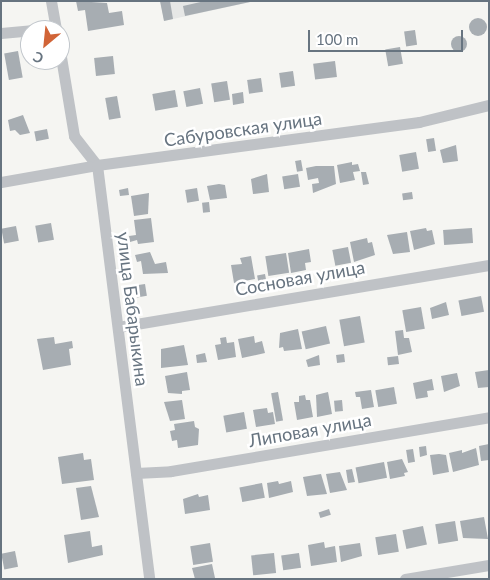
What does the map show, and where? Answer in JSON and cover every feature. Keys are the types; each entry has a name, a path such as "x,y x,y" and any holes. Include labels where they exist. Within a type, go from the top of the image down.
{"street":[{"path":"52,1 55,20"},
{"path":"1,33 20,32"},
{"path":"63,70 74,136 98,165"},
{"name":"Сабуровская улица","path":"1,182 98,165 419,122 489,105"},
{"name":"улица Бабарыкина","path":"98,165 149,579"},
{"name":"Сосновая улица","path":"118,327 489,265"},
{"name":"Липовая улица","path":"136,473 171,471 489,418"},
{"path":"405,579 489,565"}],"shaded area":[{"path":"160,1 255,1 164,21"}],"building":[{"path":"76,1 107,3 109,13 122,11 124,25 88,31 85,10 78,11"},
{"path":"160,1 170,1 173,19 164,21"},
{"path":"205,1 250,2 185,16 183,6"},
{"path":"478,18 484,21 487,27 484,33 478,36 472,33 469,27 472,21"},
{"path":"415,30 417,45 406,46 404,32"},
{"path":"456,36 462,36 467,41 465,50 456,52 451,47 451,41"},
{"path":"400,47 403,64 388,66 385,50"},
{"path":"18,51 23,78 9,80 4,53"},
{"path":"113,56 115,74 96,76 94,58"},
{"path":"335,61 337,77 315,80 313,64"},
{"path":"293,71 295,86 281,88 279,73"},
{"path":"261,78 263,92 249,94 247,80"},
{"path":"227,81 230,100 214,102 211,84"},
{"path":"200,88 203,104 186,107 183,91"},
{"path":"175,90 178,107 155,111 152,94"},
{"path":"243,92 244,103 233,105 232,94"},
{"path":"117,96 121,118 109,120 105,98"},
{"path":"23,115 30,133 20,135 15,130 10,131 8,120"},
{"path":"47,129 49,139 36,141 34,131"},
{"path":"434,138 436,151 428,152 426,139"},
{"path":"456,145 458,161 443,163 440,150"},
{"path":"416,152 419,169 402,172 399,155"},
{"path":"301,160 303,171 297,172 295,161"},
{"path":"352,162 352,165 358,164 360,171 353,172 355,180 340,183 337,165"},
{"path":"334,166 336,184 313,193 312,184 319,183 318,178 308,180 306,168"},
{"path":"361,172 366,172 369,184 363,185"},
{"path":"267,174 269,192 253,194 251,179"},
{"path":"298,174 300,187 284,189 282,177"},
{"path":"225,185 227,198 210,200 207,186"},
{"path":"128,188 129,195 120,196 119,190"},
{"path":"197,188 199,201 187,203 185,190"},
{"path":"412,192 413,199 403,200 402,193"},
{"path":"149,193 148,214 134,216 131,196"},
{"path":"209,202 210,212 203,213 202,203"},
{"path":"151,218 154,242 138,244 137,240 130,242 129,236 136,235 134,220"},
{"path":"51,223 54,240 38,243 35,226"},
{"path":"16,226 19,241 4,244 1,229"},
{"path":"426,228 427,231 432,230 435,244 414,250 410,231"},
{"path":"472,228 473,243 444,245 443,230"},
{"path":"407,232 410,252 393,254 387,235"},
{"path":"367,238 368,243 372,242 375,255 354,262 350,242"},
{"path":"348,247 351,263 335,266 332,250"},
{"path":"309,249 311,262 305,263 306,270 291,273 288,253"},
{"path":"150,252 155,264 166,262 168,273 143,274 141,261 137,262 135,255"},
{"path":"286,253 289,273 268,276 265,256"},
{"path":"251,256 255,279 234,283 231,265 242,264 240,258"},
{"path":"265,274 267,285 259,286 257,275"},
{"path":"145,284 147,296 137,297 135,286"},
{"path":"481,296 484,312 461,316 458,300"},
{"path":"446,302 449,315 432,319 430,308"},
{"path":"421,307 425,329 406,332 402,310"},
{"path":"360,316 365,343 344,346 339,320"},
{"path":"326,326 330,344 306,349 302,332"},
{"path":"298,329 302,349 284,351 283,347 279,348 280,333"},
{"path":"403,330 404,338 409,338 412,352 398,355 395,331"},
{"path":"254,336 255,343 262,341 265,353 242,358 238,339"},
{"path":"54,337 55,344 72,341 73,348 69,349 71,365 43,370 37,339"},
{"path":"226,337 227,343 234,342 236,357 218,360 215,345 221,344 220,338"},
{"path":"184,345 188,365 161,368 161,349"},
{"path":"205,353 207,362 197,363 196,355"},
{"path":"344,354 345,362 337,363 336,355"},
{"path":"319,355 320,365 308,367 306,360"},
{"path":"398,356 399,364 388,365 387,357"},
{"path":"489,370 489,387 478,388 475,372"},
{"path":"187,372 190,390 182,391 182,394 168,393 165,376"},
{"path":"457,373 460,386 444,392 441,376"},
{"path":"432,379 434,390 427,391 428,397 416,399 413,383"},
{"path":"394,387 397,404 378,407 375,390"},
{"path":"371,390 374,407 362,409 360,397 356,397 355,392"},
{"path":"278,392 283,421 276,422 271,393"},
{"path":"328,392 332,414 317,417 316,395"},
{"path":"305,395 306,400 310,400 313,417 297,420 294,402 299,402 299,396"},
{"path":"182,400 185,419 170,421 164,402"},
{"path":"342,400 343,411 335,412 334,401"},
{"path":"267,408 268,413 273,412 275,424 256,427 253,410"},
{"path":"244,412 247,429 226,432 223,416"},
{"path":"194,421 195,427 199,429 198,445 178,448 177,440 172,441 170,431 175,430 174,424"},
{"path":"489,444 489,460 481,461 479,446"},
{"path":"426,446 427,455 420,457 419,447"},
{"path":"476,448 479,465 453,472 449,453 462,450 462,453"},
{"path":"413,449 415,462 408,463 406,450"},
{"path":"83,453 84,460 91,459 94,480 62,484 58,457"},
{"path":"430,455 446,455 449,472 433,475"},
{"path":"402,459 408,472 404,473 405,476 390,479 387,462"},
{"path":"384,462 387,478 359,483 356,468"},
{"path":"352,469 355,482 348,483 346,470"},
{"path":"340,472 347,490 330,493 326,474"},
{"path":"321,474 327,494 307,496 303,477"},
{"path":"278,481 279,484 291,481 293,492 269,498 267,483"},
{"path":"262,483 265,498 242,502 239,487"},
{"path":"91,486 99,517 81,520 76,488"},
{"path":"198,494 199,497 208,495 210,510 185,514 183,499"},
{"path":"329,509 331,515 320,518 319,512"},
{"path":"484,517 488,539 463,538 460,521"},
{"path":"455,521 458,541 438,544 435,524"},
{"path":"423,526 427,545 406,549 402,530"},
{"path":"90,531 92,547 102,545 103,555 68,563 64,535"},
{"path":"396,534 399,552 378,555 375,537"},
{"path":"324,542 325,548 335,546 337,562 311,566 308,545"},
{"path":"210,543 213,562 193,565 190,546"},
{"path":"360,543 362,556 341,562 339,546"},
{"path":"15,551 18,567 4,569 1,554"},
{"path":"274,553 276,573 253,575 251,555"},
{"path":"299,553 301,568 283,570 281,556"},
{"path":"212,564 215,578 195,579 192,568"}]}
